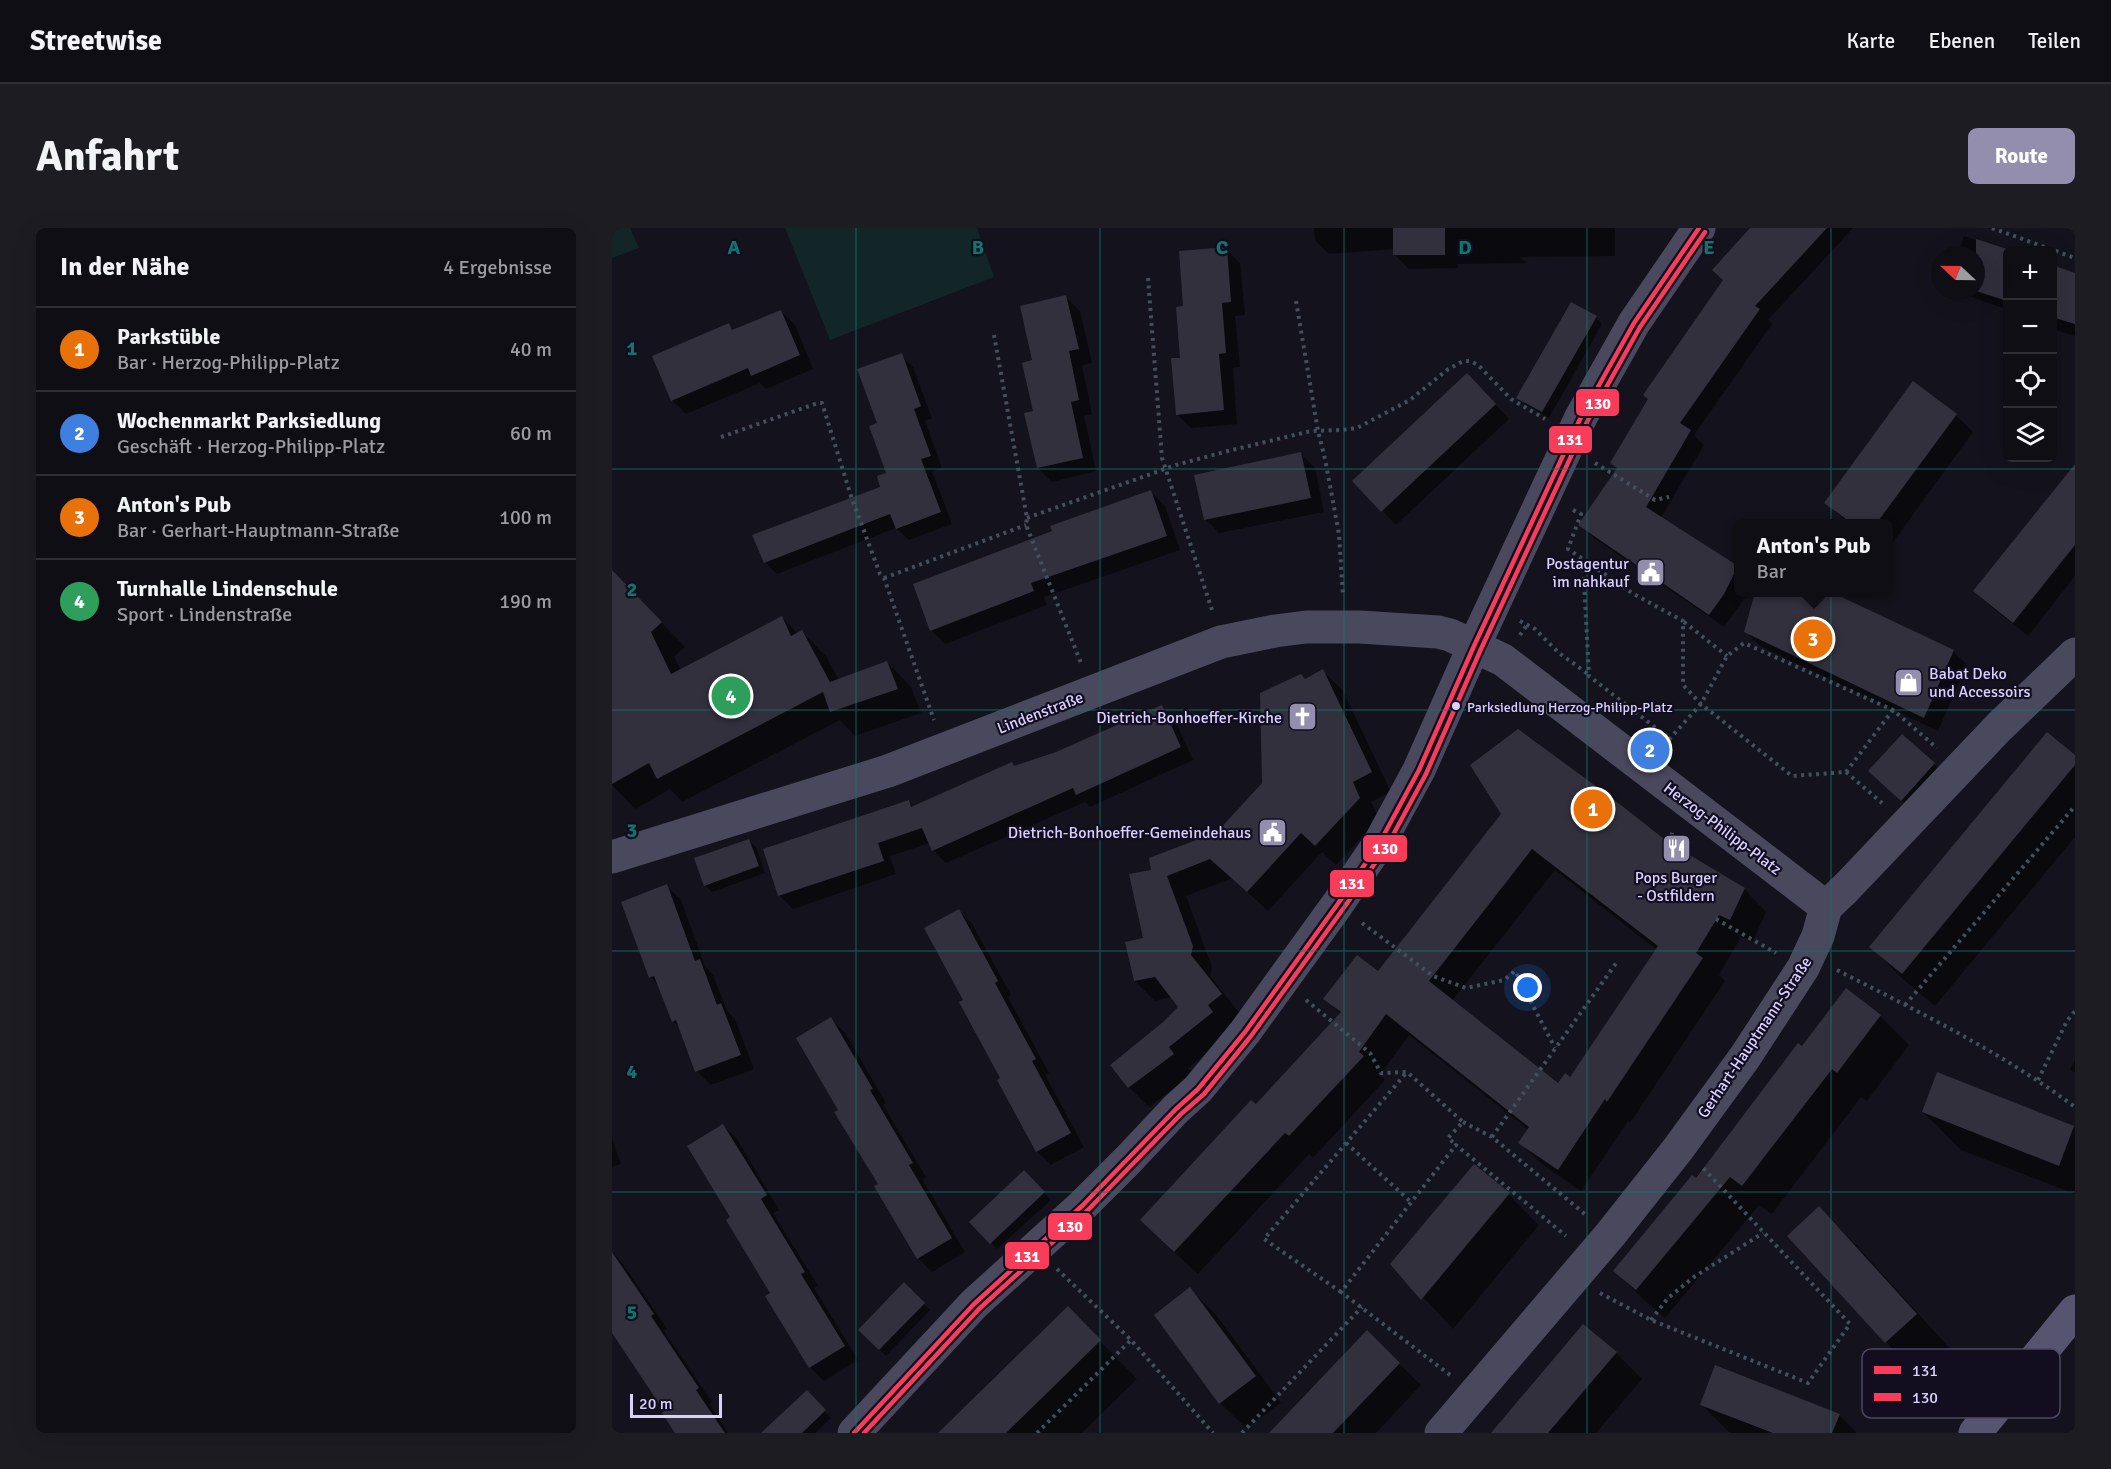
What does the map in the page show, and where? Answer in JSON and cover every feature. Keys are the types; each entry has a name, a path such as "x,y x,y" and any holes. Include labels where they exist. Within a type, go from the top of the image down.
{"main road":[{"path":"2044,1349 2075,1311"},
{"path":"1975,1433 1987,1418"}],"street":[{"path":"854,1433 974,1304 1083,1205 1198,1089 1283,981 1337,905 1392,823 1419,771 1568,441 1620,346 1699,228"},
{"name":"Lindenstraße","path":"612,857 859,781 1221,642 1275,631 1344,627 1438,632 1474,646"},
{"name":"Herzog-Philipp-Platz","path":"1474,646 1517,670 1826,907"},
{"path":"1826,907 1999,727 2075,654"},
{"name":"Gerhart-Hauptmann-Straße","path":"1441,1433 1591,1257 1678,1149 1744,1057 1807,960 1818,936 1826,907"}],"path":[{"path":"1992,228 2075,258"},
{"path":"1148,278 1161,449 1165,469 1221,642"},
{"path":"1296,301 1318,431 1339,534 1344,627"},
{"path":"994,336 1027,518 1026,525 1072,644 1094,691"},
{"path":"1027,518 1165,469 1228,450 1318,431 1357,428 1402,405 1453,365 1467,360 1482,368 1511,399 1568,441 1589,460 1655,500 1669,497"},
{"path":"721,437 822,403 851,496 880,574 884,578 946,749"},
{"path":"884,578 1026,525"},
{"path":"1588,674 1583,561 1632,593 1683,621 1727,656"},
{"path":"1492,607 1535,629 1559,653 1670,739"},
{"path":"1683,621 1683,685 1701,704 1792,776 1846,772 1906,824"},
{"path":"1643,767 1701,704 1727,656 1744,643 1893,710 1961,768"},
{"path":"1846,772 1893,710"},
{"path":"1905,1005 2075,806"},
{"path":"1337,905 1433,976 1466,988 1504,980 1515,971 1555,1048"},
{"path":"1716,920 1807,960 1834,968 1975,1042 2038,1080 2075,1107"},
{"path":"1492,1137 1617,962"},
{"path":"1283,981 1370,1053 1380,1072 1407,1072 1463,1122 1492,1137 1591,1257 1651,1320 1808,1383 1850,1324 1709,1173 1678,1149"},
{"path":"2038,1080 2067,1021 2075,1011"},
{"path":"1407,1072 1264,1239 1362,1307 1474,1395"},
{"path":"1463,1122 1448,1138 1591,1257"},
{"path":"1346,1143 1410,1201"},
{"path":"1341,1292 1456,1145"},
{"path":"1651,1320 1668,1298 1694,1277 1763,1233"},
{"path":"1035,1248 1131,1341 1211,1432"},
{"path":"1242,1433 1362,1307"},
{"path":"1037,1433 1131,1341"}],"green space":[{"path":"612,228 630,228 639,248 612,258"},
{"path":"785,228 977,228 994,277 830,340"}],"building":[{"path":"1393,228 1445,228 1445,255 1393,255"},
{"path":"1750,228 1827,228 1755,306 1760,309 1680,423 1691,430 1646,507 1734,563 1734,574 1724,594 1709,615 1578,525 1617,468 1610,463 1648,399 1643,395 1723,280 1712,270"},
{"path":"1976,239 2003,248 2003,300 1985,294 1985,246 1976,246"},
{"path":"1227,247 1231,302 1222,303 1226,353 1219,354 1224,410 1176,415 1171,358 1180,358 1176,307 1183,306 1179,251"},
{"path":"2057,267 2075,273 2075,324 2057,319"},
{"path":"1066,295 1079,349 1069,351 1079,400 1071,402 1083,458 1037,468 1024,413 1033,411 1022,363 1032,360 1020,306"},
{"path":"1571,302 1597,316 1542,412 1516,398"},
{"path":"781,310 800,355 751,376 748,368 671,401 652,356 729,323 732,330"},
{"path":"902,353 921,406 914,409 931,456 921,459 941,512 896,529 890,514 764,563 752,535 880,487 877,476 886,473 869,426 877,423 857,369"},
{"path":"1467,373 1496,404 1381,512 1352,481"},
{"path":"1913,381 1957,414 1880,519 1846,519 1824,503"},
{"path":"1301,452 1311,498 1204,520 1194,475"},
{"path":"2075,464 2075,545 2013,623 1973,591"},
{"path":"1151,490 1167,536 1031,583 1034,591 930,631 913,584 1052,531 1050,526"},
{"path":"612,570 662,622 651,632 671,674 782,616 791,636 802,630 830,682 887,661 898,689 830,712 823,692 657,779 649,763 612,784"},
{"path":"1754,597 1842,597 1954,650 1924,718 1744,632"},
{"path":"1323,669 1372,772 1353,782 1360,798 1315,846 1301,833 1247,892 1210,859 1167,876 1193,946 1191,955 1222,994 1208,1005 1213,1012 1169,1047 1174,1054 1128,1088 1110,1065 1178,1007 1155,977 1134,981 1125,942 1143,938 1129,874 1151,870 1149,858 1217,832 1262,783 1260,693 1301,674 1305,679"},
{"path":"1162,705 1181,747 1076,795 1073,788 932,851 922,828 878,843 884,861 778,896 763,849 909,800 911,807 1012,762 1014,766 1056,752"},
{"path":"1518,729 1668,842 1745,888 1730,920 1719,915 1696,953 1703,958 1607,1102 1605,1099 1558,1170 1518,1143 1529,1127 1386,1014 1359,1052 1364,1056 1289,1136 1285,1133 1174,1252 1140,1220 1251,1100 1256,1104 1341,1012 1323,999 1357,955 1378,971 1501,814 1470,765","holes":["1532,849 1658,946 1570,1077 1565,1073 1558,1083 1429,981"]},
{"path":"2047,732 2075,755 2075,765 1902,974 1869,947"},
{"path":"1902,734 1935,763 1901,801 1868,771"},
{"path":"749,839 759,866 704,886 694,858"},
{"path":"667,884 695,961 700,959 717,1005 721,1003 741,1055 695,1072 676,1020 672,1022 654,976 649,978 621,902"},
{"path":"959,909 998,981 995,983 1036,1059 1032,1061 1071,1133 1036,1152 997,1080 1000,1078 959,1002 963,1000 924,928"},
{"path":"1846,988 1881,1015 1837,1073 1832,1069 1742,1186 1730,1177 1636,1290 1613,1271 1692,1175 1696,1178 1798,1043 1802,1046"},
{"path":"831,1017 913,1163 909,1165 952,1238 917,1259 874,1186 878,1184 834,1112 838,1110 796,1038"},
{"path":"1937,1072 2074,1126 2059,1166 1922,1112"},
{"path":"723,1124 767,1195 761,1199 805,1272 801,1274 845,1346 809,1368 765,1296 770,1293 726,1220 730,1217 687,1146"},
{"path":"1474,1164 1510,1193 1421,1300 1390,1264"},
{"path":"1024,1170 1045,1192 990,1244 969,1222"},
{"path":"1819,1206 1917,1314 1885,1343 1787,1236"},
{"path":"612,1252 654,1314 651,1316 699,1388 696,1390 725,1433 675,1433 662,1413 664,1411 612,1333"},
{"path":"904,1282 925,1303 879,1350 858,1330"},
{"path":"1190,1287 1256,1376 1219,1404 1154,1315"},
{"path":"1068,1306 1101,1340 1045,1395 1006,1433 938,1433"},
{"path":"1583,1324 1617,1352 1548,1433 1491,1433"},
{"path":"1367,1330 1400,1363 1333,1433 1269,1433"},
{"path":"1715,1365 1840,1414 1832,1433 1773,1433 1700,1405"},
{"path":"807,1390 826,1410 802,1433 761,1433"}],"transit line":[{"name":"131","path":"854,1433 974,1304 1083,1205 1198,1089 1245,1032 1337,905 1380,842 1419,770 1581,417 1634,323 1699,228"},
{"name":"130","path":"864,1433 979,1309 1088,1210 1181,1114 1204,1094 1251,1036 1343,909 1387,846 1426,774 1481,649 1588,420 1640,327 1705,232"}],"place":[{"name":"Postagentur im nahkauf","path":"1650,572"},
{"name":"Anton's Pub","path":"1813,639"},
{"name":"Babat Deko und Accessoirs","path":"1908,682"},
{"name":"Turnhalle Lindenschule","path":"731,696"},
{"name":"Parksiedlung Herzog-Philipp-Platz","path":"1456,706"},
{"name":"Dietrich-Bonhoeffer-Kirche","path":"1303,717"},
{"name":"Wochenmarkt Parksiedlung","path":"1650,750"},
{"name":"Parkstüble","path":"1593,809"},
{"name":"Dietrich-Bonhoeffer-Gemeindehaus","path":"1272,832"},
{"name":"Pops Burger - Ostfildern","path":"1676,849"}]}
